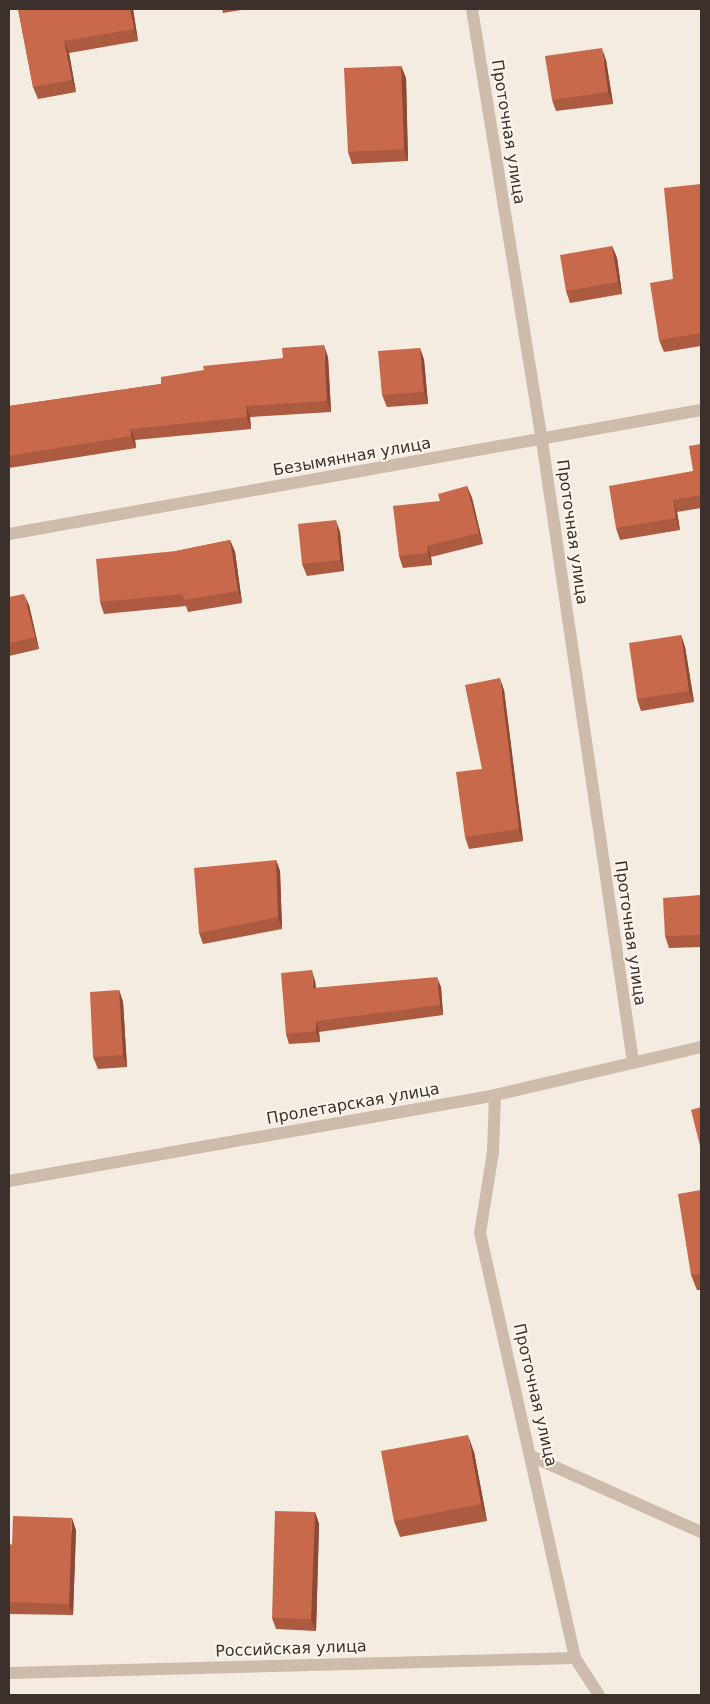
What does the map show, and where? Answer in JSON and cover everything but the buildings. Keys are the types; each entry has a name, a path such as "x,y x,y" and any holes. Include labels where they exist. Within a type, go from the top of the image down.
{"street":[{"name":"Проточная улица","path":"472,9 542,441 633,1062"},
{"name":"Безымянная улица","path":"9,534 542,441 701,410"},
{"name":"Пролетарская улица","path":"9,1181 496,1095 701,1047"},
{"name":"Проточная улица","path":"496,1095 493,1152 480,1233 533,1457 575,1658 599,1695"},
{"path":"533,1457 701,1532"},
{"name":"Российская улица","path":"9,1673 575,1658"}]}
